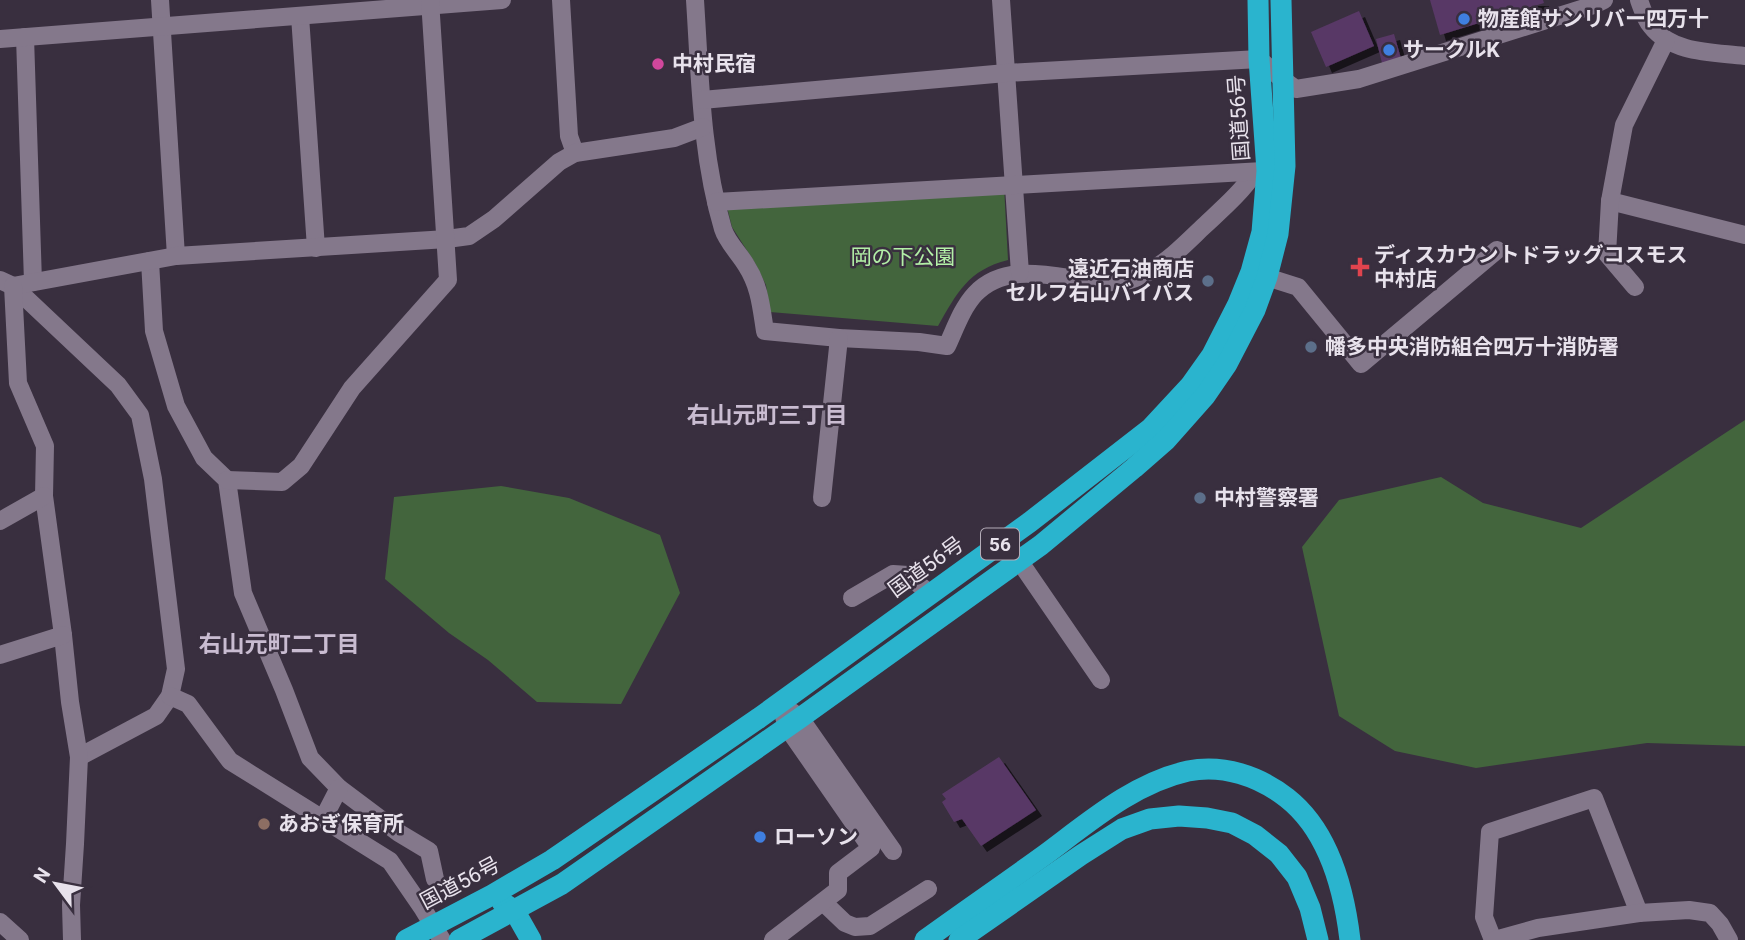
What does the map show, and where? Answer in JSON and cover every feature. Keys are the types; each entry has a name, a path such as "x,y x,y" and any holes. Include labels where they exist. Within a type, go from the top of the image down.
{"highway":[{"name":"国道56号","path":"466,936 562,884 1041,545 1166,440 1205,396 1227,363 1255,310 1262,232 1258,0"},
{"name":"国道56号","path":"405,940 463,911 552,860 780,703 1030,522 1151,428 1190,386 1212,355 1238,304 1259,275 1278,234 1284,179 1281,0"},
{"path":"925,940 1106,810 1141,788 1188,771 1212,769 1243,774 1271,786 1294,803 1308,818 1323,840 1331,860 1349,938"},
{"path":"959,940 1122,829 1150,819 1179,816 1231,823 1255,835 1279,854 1297,877 1310,908 1318,940"},
{"path":"492,895 514,910 531,940"},
{"path":"492,895 494,921 505,940"}],"street":[{"path":"160,0 176,256"},
{"path":"0,39 431,3 502,0"},
{"path":"561,0 569,136 575,153"},
{"path":"695,0 704,127 716,202 724,233 759,288 765,331 947,346 975,295 995,279 1020,273 1086,281 1122,282 1150,272 1180,249 1261,171"},
{"path":"1001,0 1020,273"},
{"path":"702,100 1006,73 1259,59 1296,89 1359,79 1604,0"},
{"path":"1639,0 1650,24 1667,40 1685,48 1745,56"},
{"path":"227,480 282,482 301,467 352,388 448,280 431,3"},
{"path":"300,16 316,248"},
{"path":"25,37 33,282"},
{"path":"1634,287 1606,254 1610,201 1625,125 1667,40"},
{"path":"6,283 33,282 176,256 468,236 494,219 559,162 575,153 674,138 704,127"},
{"path":"716,202 1261,171"},
{"path":"1610,201 1745,235"},
{"path":"1259,275 1298,287 1361,364 1497,250"},
{"path":"150,261 154,331 176,406 204,458 227,480 243,593 310,758 339,788 399,833 429,851 435,879"},
{"path":"6,283 18,383 46,446 44,496 79,757 71,905 72,940"},
{"path":"6,283 118,385 140,415 153,479 176,669 170,696 156,716 79,757"},
{"path":"822,498 839,338"},
{"path":"0,521 44,496"},
{"path":"1005,540 1101,680"},
{"path":"852,598 893,574 908,575 930,594"},
{"path":"0,655 63,635"},
{"path":"170,696 188,704 230,761 390,861 442,940"},
{"path":"773,940 838,890 838,873 871,848 780,703"},
{"path":"793,722 893,851"},
{"path":"323,819 339,788"},
{"path":"1639,914 1594,797 1490,832 1484,917 1494,940 1538,928 1689,910 1710,912 1728,940"},
{"path":"823,902 845,923 855,927 870,926 928,889"},
{"path":"0,922 20,940"}],"green space":[{"name":"岡の下公園","path":"1004,186 1008,260 983,270 965,284 938,326 770,312 766,285 732,227 726,203"},
{"path":"1745,420 1745,746 1647,743 1476,768 1395,751 1339,716 1302,547 1339,500 1441,477 1483,503 1581,528"},
{"path":"501,486 569,498 660,535 680,593 621,704 537,702 385,579 394,497"}],"building":[{"name":"物産館サンリバー四万十","path":"1430,0 1543,0 1544,3 1440,35"},
{"path":"1359,11 1374,46 1326,67 1311,32"},
{"name":"サークルK","path":"1394,34 1402,62 1383,67 1376,39"},
{"path":"999,757 1036,810 981,846 962,819 954,822 942,802 946,799 942,794"}],"place":[{"name":"物産館サンリバー四万十","path":"1464,19"},
{"name":"サークルK","path":"1389,50"},
{"name":"中村民宿","path":"658,64"},
{"name":"ディスカウントドラッグコスモス 中村店","path":"1360,267"},
{"name":"遠近石油商店 セルフ右山バイパス","path":"1208,281"},
{"name":"幡多中央消防組合四万十消防署","path":"1311,347"},
{"name":"中村警察署","path":"1200,498"},
{"name":"あおぎ保育所","path":"264,824"},
{"name":"ローソン","path":"760,837"}],"district":[{"name":"右山元町三丁目","path":"767,415"},
{"name":"右山元町二丁目","path":"279,644"}]}
